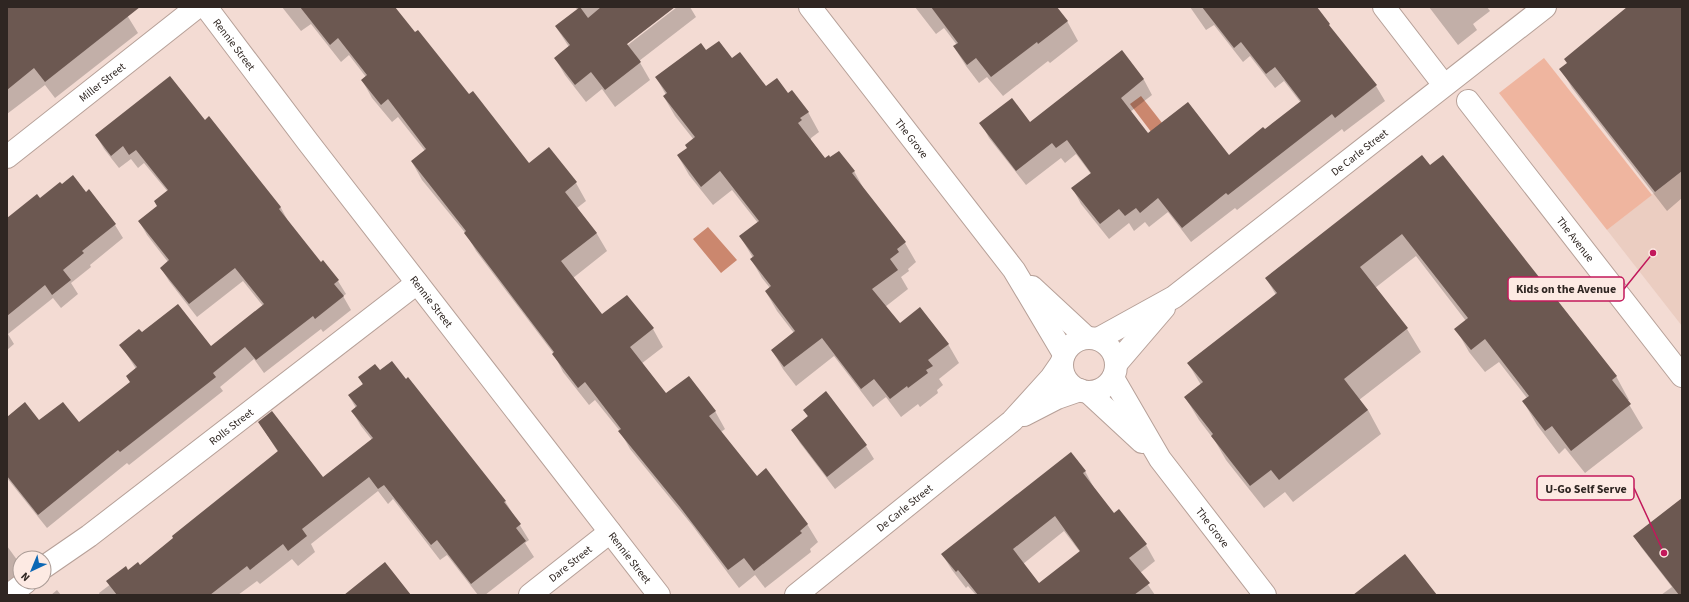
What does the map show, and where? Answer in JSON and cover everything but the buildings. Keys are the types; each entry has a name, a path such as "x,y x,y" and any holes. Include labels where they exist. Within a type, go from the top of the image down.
{"street":[{"name":"Miller Street","path":"7,157 197,7"},
{"name":"Rennie Street","path":"206,7 659,595"},
{"name":"The Grove","path":"810,7 1014,270 1063,358"},
{"path":"1384,7 1444,85"},
{"name":"De Carle Street","path":"1092,338 1174,297 1545,7"},
{"name":"The Avenue","path":"1468,101 1682,376"},
{"name":"The Grove","path":"1014,270 1092,338"},
{"name":"Rolls Street","path":"52,562 89,536 417,282"},
{"name":"De Carle Street","path":"1114,371 1174,297"},
{"path":"1092,338 1105,343 1111,349 1115,356 1114,371 1102,388 1084,391 1072,385 1066,379 1063,371 1063,358 1073,343 1092,338"},
{"name":"De Carle Street","path":"796,595 1012,421 1051,378 1063,358"},
{"name":"The Grove","path":"1114,371 1160,459 1265,595"},
{"name":"The Grove","path":"1084,391 1160,459"},
{"name":"De Carle Street","path":"1012,421 1057,398 1084,391"},
{"name":"Dare Street","path":"530,595 610,532"}],"shaded area":[{"path":"1544,58 1652,195 1607,230 1499,93"},
{"path":"1141,96 1166,128 1155,137 1130,104"},
{"path":"1682,171 1682,326 1607,230"},
{"path":"708,227 737,260 721,273 693,239"}],"place":[{"name":"Kids on the Avenue","path":"1653,253"},
{"name":"U-Go Self Serve","path":"1664,553"}]}
